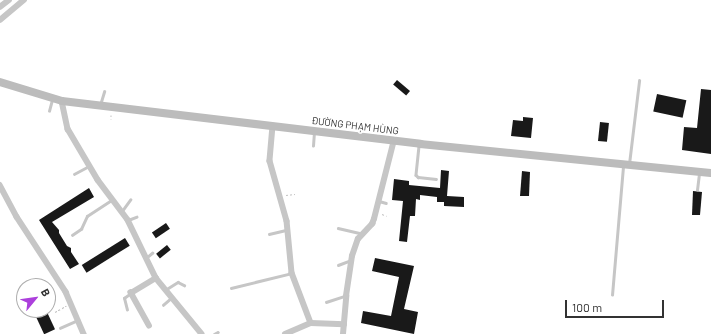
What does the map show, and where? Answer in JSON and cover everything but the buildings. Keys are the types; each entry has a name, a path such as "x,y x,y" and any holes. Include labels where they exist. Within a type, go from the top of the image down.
{"main road":[{"name":"ĐƯỜNG PHẠM HÙNG","path":"0,82 62,101 420,144 711,173"}],"street":[{"path":"0,7 10,0 16,7"},
{"path":"0,20 24,0"},
{"path":"62,101 66,125 112,200 128,220 145,258 156,278 202,334"},
{"path":"273,126 270,157 281,195 288,230 292,273 311,323"},
{"path":"344,334 346,296 351,260 355,246 372,224 394,140"},
{"path":"0,185 17,217 72,303 84,334"},
{"path":"149,326 131,293 156,278"},
{"path":"285,334 294,332 311,323 344,324"}],"lane":[{"path":"612,295 626,164 639,81"},
{"path":"100,105 104,92"},
{"path":"49,111 53,98"},
{"path":"313,146 315,131"},
{"path":"420,144 416,175 418,177 436,180"},
{"path":"74,174 90,166"},
{"path":"697,190 699,172"},
{"path":"72,235 82,229 87,216 112,200"},
{"path":"121,212 130,200"},
{"path":"379,201 386,203"},
{"path":"128,220 136,217"},
{"path":"338,228 347,228 363,234"},
{"path":"269,234 288,230"},
{"path":"145,258 152,254"},
{"path":"338,265 351,260"},
{"path":"231,288 292,273"},
{"path":"165,290 178,282 184,285"},
{"path":"127,310 124,298 131,293"},
{"path":"326,302 346,296"},
{"path":"163,305 171,298"},
{"path":"60,328 78,320"},
{"path":"214,334 218,332"}],"path":[{"path":"281,195 296,194"},
{"path":"56,311 72,303"}]}
